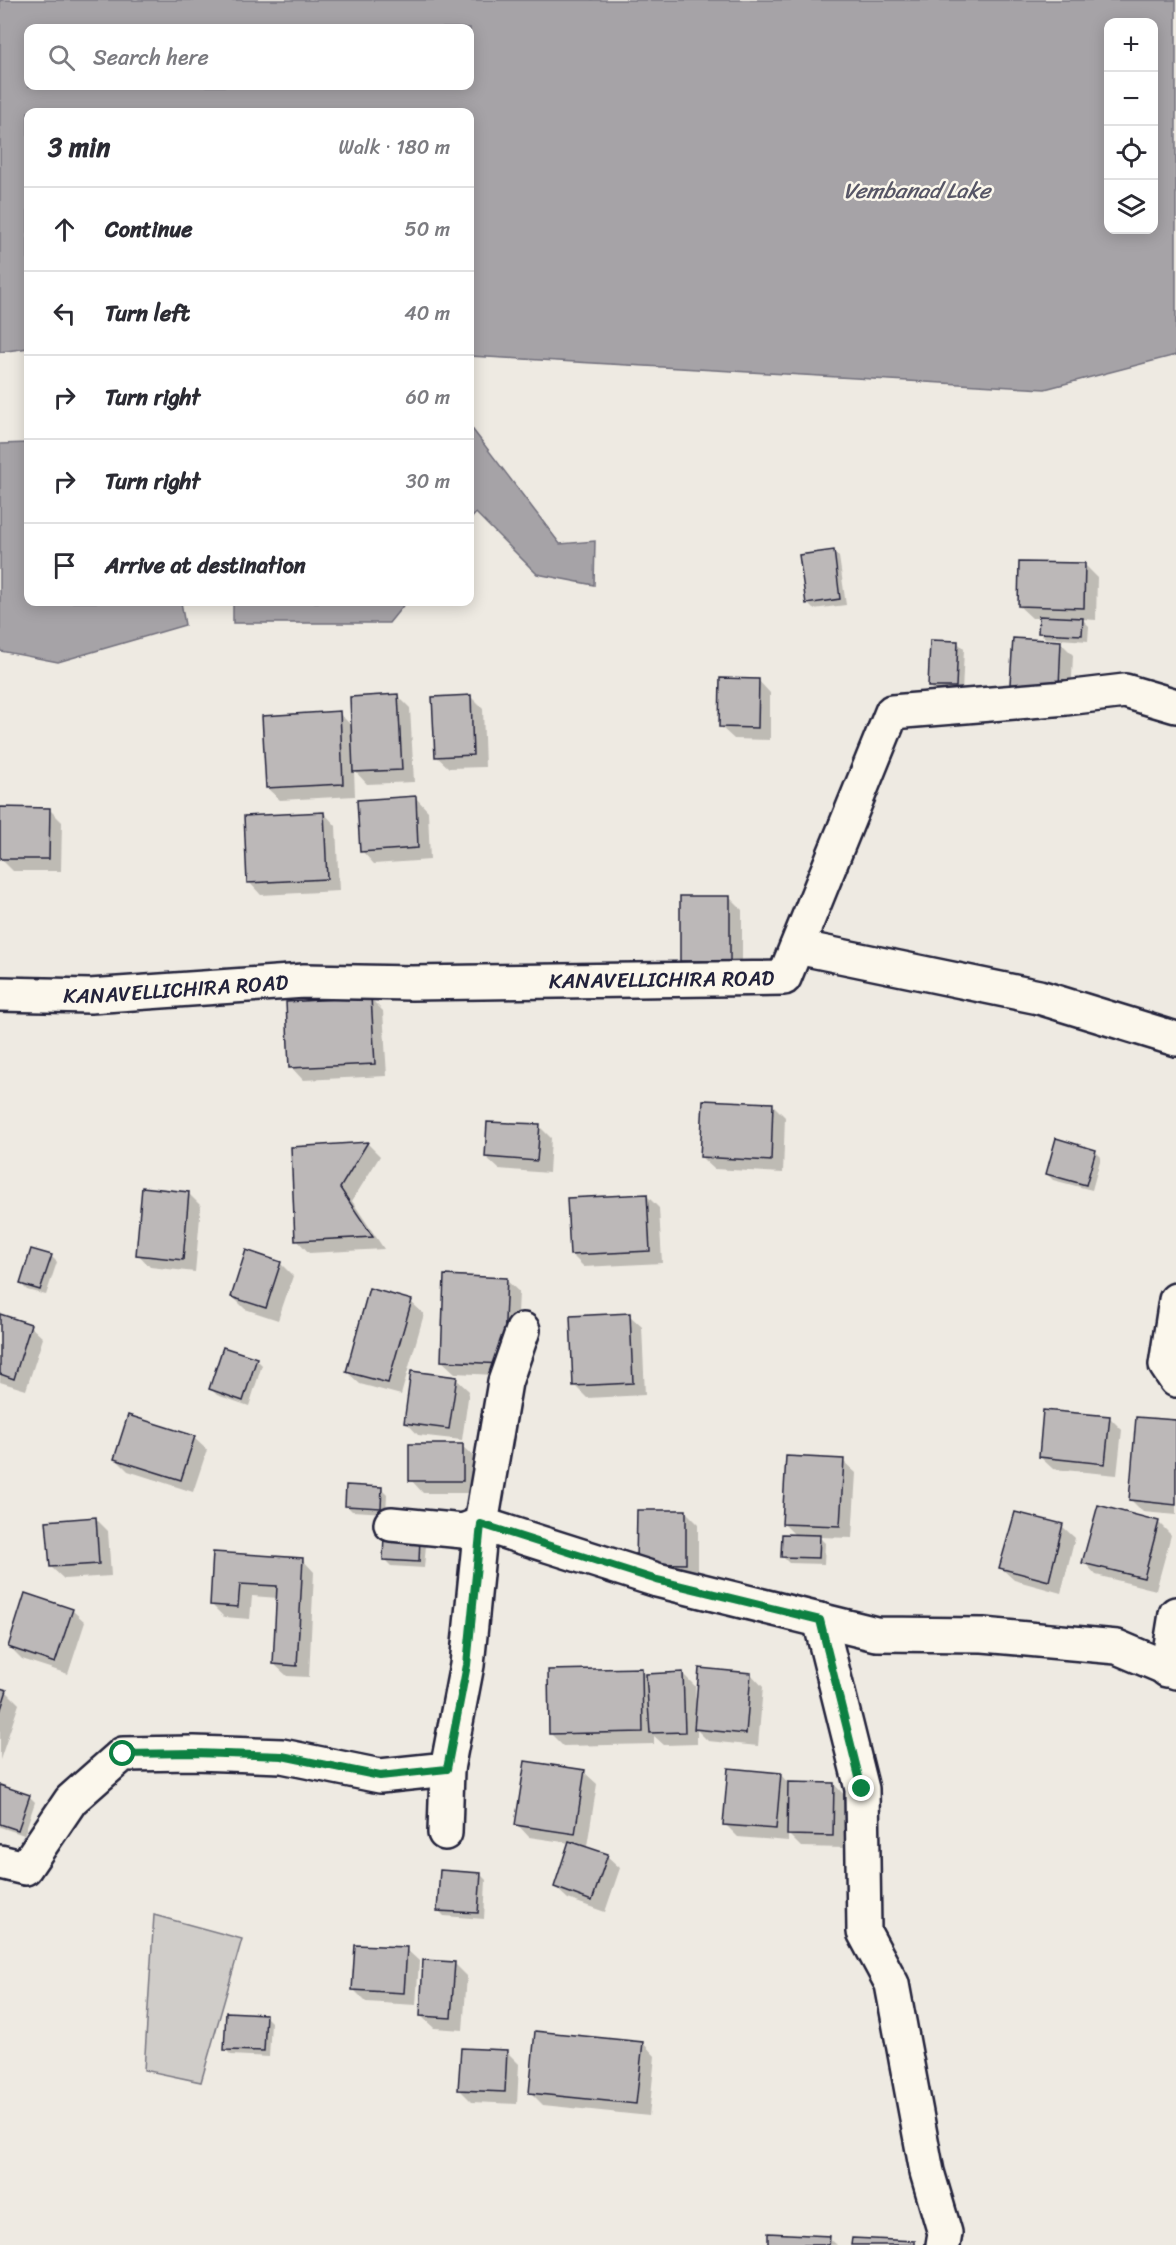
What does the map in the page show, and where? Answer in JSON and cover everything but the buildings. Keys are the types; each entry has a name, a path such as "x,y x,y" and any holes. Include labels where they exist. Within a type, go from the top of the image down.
{"street":[{"name":"KANAVELLICHIRA ROAD","path":"0,994 90,996 304,981 424,983 784,978 892,712 1125,691 1176,706"},
{"path":"796,947 1039,997 1176,1039"},
{"path":"1176,1300 1166,1365 1176,1380"},
{"path":"446,1833 447,1769 467,1665 481,1524 505,1382 523,1330"},
{"path":"391,1524 463,1531 481,1524 657,1580 876,1634 983,1635 1117,1647 1172,1671 1176,1614"},
{"path":"820,1620 862,1789 864,1932 892,1984 927,2172 945,2233 943,2245"},
{"path":"0,1862 25,1868 71,1800 123,1754 194,1753 282,1756 380,1776 447,1769"}],"shaded area":[{"path":"154,1915 242,1939 201,2082 144,2070"}],"water":[{"name":"Vembanad Lake","path":"0,0 1176,0 1176,355 1045,389 474,356 474,108 24,108 24,349 0,352"},
{"path":"474,431 560,544 595,541 594,585 537,574 476,513 474,515"},
{"path":"24,443 24,606 182,606 185,625 58,662 0,651 0,444"},
{"path":"233,606 403,606 389,623 233,623"}],"route":[{"path":"123,1754 194,1753 282,1756 380,1776 447,1769 467,1665 481,1524 657,1580 820,1620 862,1789"}]}
